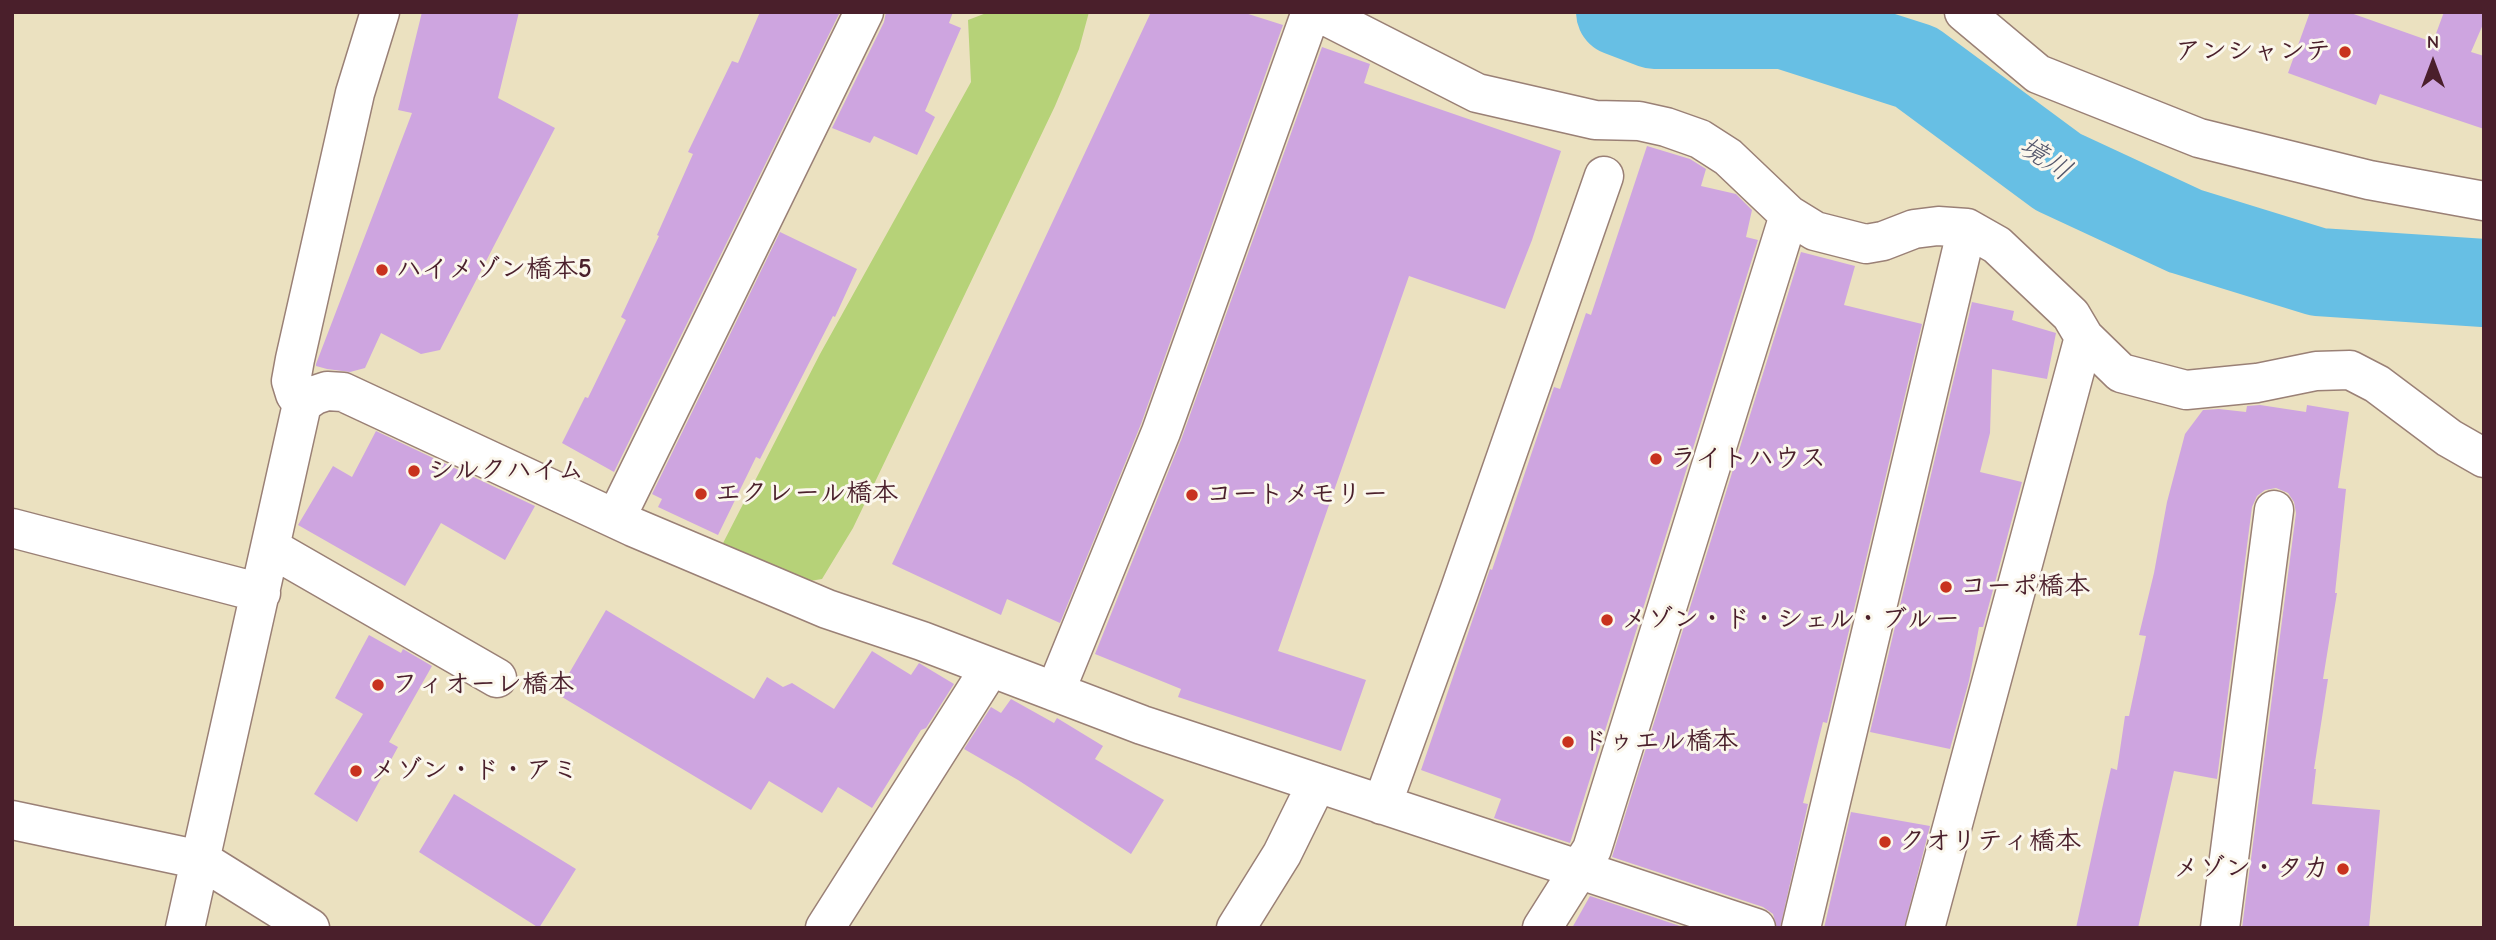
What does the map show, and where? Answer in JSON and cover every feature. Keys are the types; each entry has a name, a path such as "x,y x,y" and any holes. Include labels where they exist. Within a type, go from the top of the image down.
{"street":[{"path":"302,404 290,381 355,93 380,12"},
{"path":"616,518 864,12"},
{"path":"1055,691 1161,432 1311,12"},
{"path":"1318,12 1477,93 1595,120 1639,121 1700,139 1728,157 1789,215 1815,231 1866,244 1883,241 1914,229 1938,226 1968,228 1997,245 2071,316 2084,337 2121,373 2186,390 2258,383 2316,371 2350,370 2377,384 2449,438 2484,458"},
{"path":"1964,12 2038,74 2199,138 2369,180 2484,201"},
{"path":"1382,805 1604,176"},
{"path":"1542,928 1592,849 1789,215"},
{"path":"1801,928 1968,228"},
{"path":"1926,928 2084,337"},
{"path":"186,928 302,404 327,391 343,392 616,518 827,609 922,640 1142,725 1756,928"},
{"path":"2220,928 2274,510"},
{"path":"12,528 261,593"},
{"path":"271,548 497,678"},
{"path":"825,928 990,668"},
{"path":"1236,928 1282,854 1317,783"},
{"path":"12,820 201,860 310,928"}],"green space":[{"path":"989,12 1089,12 1079,49 1055,106 853,528 822,579 804,582 721,547 820,354 971,82 968,20"}],"building":[{"path":"422,12 519,12 498,98 555,128 440,350 421,354 381,333 365,368 350,372 316,366 412,113 398,110"},
{"path":"760,12 840,12 614,472 562,443 585,397 588,398 626,320 621,317 693,154 688,152 732,61 738,63"},
{"path":"886,12 953,12 949,23 961,28 925,111 935,117 917,155 874,136 870,143 832,128 884,22"},
{"path":"1151,12 1242,12 1283,25 1141,424 1060,623 1007,599 1001,615 892,564"},
{"path":"2310,12 2348,12 2427,40 2428,37 2434,39 2444,12 2484,12 2484,22 2471,52 2484,56 2484,129 2380,94 2376,105 2288,73"},
{"path":"1322,47 1370,64 1364,83 1561,151 1532,240 1505,309 1409,276 1278,651 1366,680 1341,751 1178,697 1181,689 1095,654 1181,440"},
{"path":"1647,146 1690,159 1706,169 1701,186 1736,194 1752,210 1746,237 1758,240 1570,843 1494,818 1501,799 1421,770 1554,387 1560,389 1586,313 1591,315"},
{"path":"780,232 857,269 835,317 833,316 760,459 756,457 718,535 658,507 662,499 652,494"},
{"path":"1801,252 1855,266 1844,305 1922,324 1827,723 1823,722 1803,803 1808,804 1780,928 1777,928 1773,914 1763,907 1612,857"},
{"path":"1972,302 2014,311 2012,320 2056,333 2047,379 1992,369 1990,433 1980,472 2022,482 1983,627 1979,627 1969,681 1950,749 1870,732"},
{"path":"2260,405 2306,412 2307,405 2349,412 2338,488 2346,489 2337,593 2323,679 2328,679 2314,769 2312,804 2380,810 2369,928 2242,928 2296,513 2294,502 2288,493 2276,488 2265,490 2257,496 2252,507 2217,779 2174,771 2138,928 2076,928 2111,768 2117,770 2125,716 2129,716 2146,636 2139,635 2167,502 2185,434 2203,410 2246,412 2247,406"},
{"path":"376,431 535,506 505,560 441,523 405,586 298,525 333,466 352,477"},
{"path":"606,610 754,699 767,677 783,687 792,683 834,709 872,651 911,675 919,663 954,684 926,728 921,730 872,808 838,787 822,813 769,781 751,810 557,694"},
{"path":"369,635 401,653 403,649 432,666 389,742 398,747 357,822 314,794 363,714 335,698"},
{"path":"1011,699 1054,723 1057,718 1103,746 1095,759 1164,800 1131,854 1018,780 964,749 991,707 1001,713"},
{"path":"454,794 576,869 539,928 419,852"},
{"path":"1851,812 1930,826 1904,928 1824,928"},
{"path":"1590,896 1686,928 1572,928"}],"waterway":[{"name":"境川","path":"1620,12 1654,25 1785,25 1916,67 2058,172 2185,231 2318,272 2484,283"}],"place":[{"name":"アンシャンテ","path":"2345,52"},
{"name":"ハイメゾン橋本5","path":"382,270"},
{"name":"ライトハウス","path":"1656,459"},
{"name":"シルクハイム","path":"414,471"},
{"name":"エクレール橋本","path":"701,494"},
{"name":"コートメモリー","path":"1192,495"},
{"name":"コーポ橋本","path":"1946,587"},
{"name":"メゾン・ド・シェル・ブルー","path":"1607,620"},
{"name":"フィオーレ橋本","path":"378,685"},
{"name":"ドゥエル橋本","path":"1568,742"},
{"name":"メゾン・ド・アミ","path":"356,771"},
{"name":"クオリティ橋本","path":"1885,842"},
{"name":"メゾン・タカ","path":"2343,869"}]}
